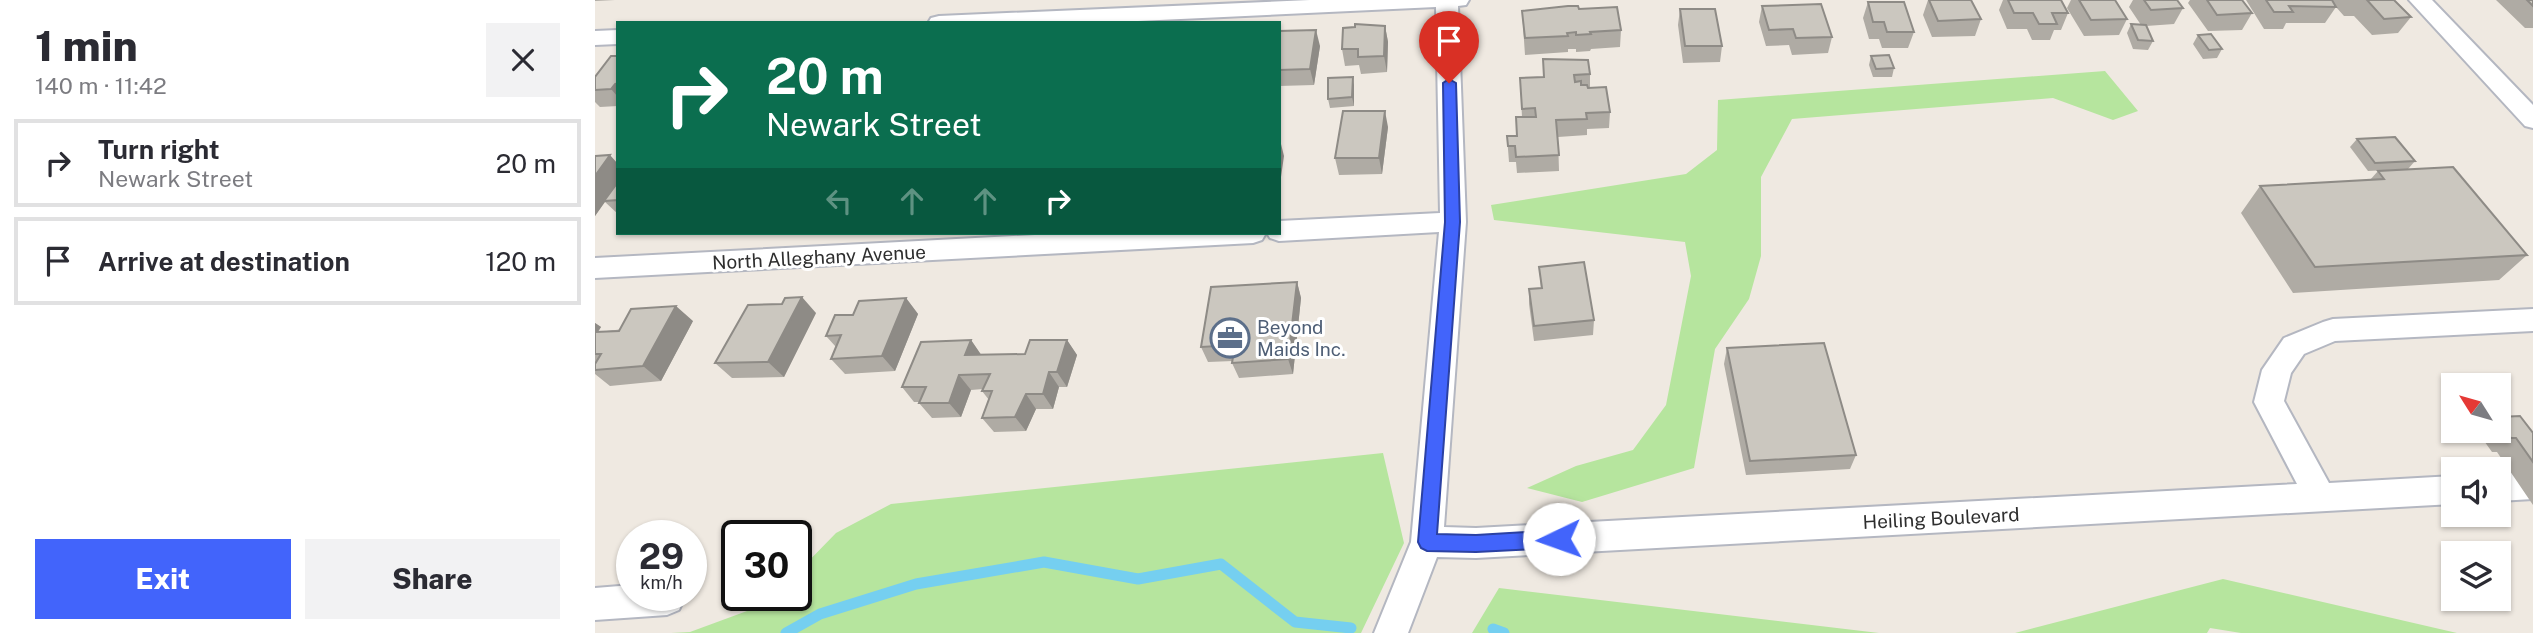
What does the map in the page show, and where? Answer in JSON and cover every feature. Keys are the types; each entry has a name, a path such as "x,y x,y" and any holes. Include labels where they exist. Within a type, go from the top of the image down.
{"street":[{"path":"1391,633 1427,542 1453,222 1447,0"},
{"path":"983,21 1458,0"},
{"path":"2420,0 2533,120"},
{"path":"595,38 616,37"},
{"path":"1281,231 1453,222"},
{"name":"North Alleghany Avenue","path":"595,268 1215,235"},
{"path":"2321,498 2269,402 2277,370 2294,346 2333,330 2533,320"},
{"path":"2511,486 2533,485"},
{"name":"Heiling Boulevard","path":"1427,542 1476,544 2441,490"},
{"path":"595,604 616,603"}],"green space":[{"path":"2105,71 2138,111 2113,120 2053,98 1792,119 1761,177 1761,256 1749,299 1715,349 1694,468 1582,502 1527,488 1576,466 1633,450 1666,405 1691,276 1685,242 1494,220 1491,205 1686,174 1717,150 1718,100"},
{"path":"1383,453 1404,543 1361,633 671,633 690,632 747,611 812,611 812,558 836,533 891,504"},
{"path":"2223,579 2457,633 2241,633 2210,628 2207,633 2015,633"},
{"path":"1499,588 1879,633 1472,633"}],"building":[{"path":"1929,0 1971,0 1981,19 1938,21"},
{"path":"2008,0 2061,0 2068,13 2052,13 2057,24 2039,24 2033,13 2014,13"},
{"path":"2079,0 2115,0 2127,19 2091,20"},
{"path":"2144,0 2177,0 2183,8 2151,10"},
{"path":"2207,0 2242,0 2252,13 2217,15"},
{"path":"2266,0 2332,0 2336,7 2289,6 2293,12 2274,12"},
{"path":"2367,0 2394,0 2411,17 2384,19"},
{"path":"1868,2 1904,2 1914,32 1887,32 1884,22 1873,22"},
{"path":"1821,4 1832,37 1796,38 1793,29 1769,30 1762,6"},
{"path":"1578,6 1579,9 1617,7 1621,30 1525,38 1522,11"},
{"path":"1680,9 1715,9 1722,46 1685,46"},
{"path":"1355,24 1385,26 1384,56 1358,57 1358,49 1342,49 1343,28 1355,27"},
{"path":"2131,24 2146,25 2153,41 2138,40"},
{"path":"1316,30 1310,69 1281,70 1281,31"},
{"path":"2211,34 2222,49 2209,50 2198,35"},
{"path":"1889,55 1894,68 1876,69 1871,56"},
{"path":"611,56 616,56 616,84 611,89 595,90 595,77"},
{"path":"1543,59 1588,60 1590,74 1574,75 1575,82 1581,81 1581,85 1587,85 1588,88 1606,87 1610,112 1586,113 1587,119 1556,120 1559,155 1516,157 1515,146 1508,146 1507,136 1517,136 1516,117 1536,117 1535,108 1522,109 1520,78 1544,77"},
{"path":"1353,77 1352,97 1328,99 1328,78"},
{"path":"1343,111 1385,111 1379,158 1335,158"},
{"path":"2395,137 2415,161 2375,163 2357,139"},
{"path":"610,155 595,176 595,156"},
{"path":"2453,167 2527,255 2315,267 2260,186 2384,179 2378,171"},
{"path":"616,185 616,200 604,201"},
{"path":"1584,262 1594,320 1534,326 1529,289 1542,288 1539,267"},
{"path":"1297,282 1288,359 1232,363 1235,345 1201,347 1211,287"},
{"path":"802,297 768,362 715,363 748,305 782,304 785,298"},
{"path":"906,298 882,356 831,359 841,335 826,336 835,315 853,315 859,301"},
{"path":"676,306 643,366 595,370 595,364 601,354 595,354 595,332 619,331 631,309"},
{"path":"971,340 965,355 1025,354 1030,340 1067,340 1057,372 1049,372 1043,394 1026,394 1015,417 982,418 992,391 982,391 990,374 959,375 949,403 919,403 926,387 902,387 921,342"},
{"path":"1824,343 1856,455 1750,461 1727,348"},
{"path":"2511,416 2520,416 2533,433 2533,462 2516,438 2511,438"}],"waterway":[{"path":"786,633 820,614 916,584 1044,562 1138,579 1221,564 1295,622 1351,628"},
{"path":"1493,629 1504,633"}],"place":[{"name":"Beyond Maids Inc.","path":"1230,338"}],"route":[{"path":"1449,83 1453,222 1427,542 1476,544 1559,539"}]}
